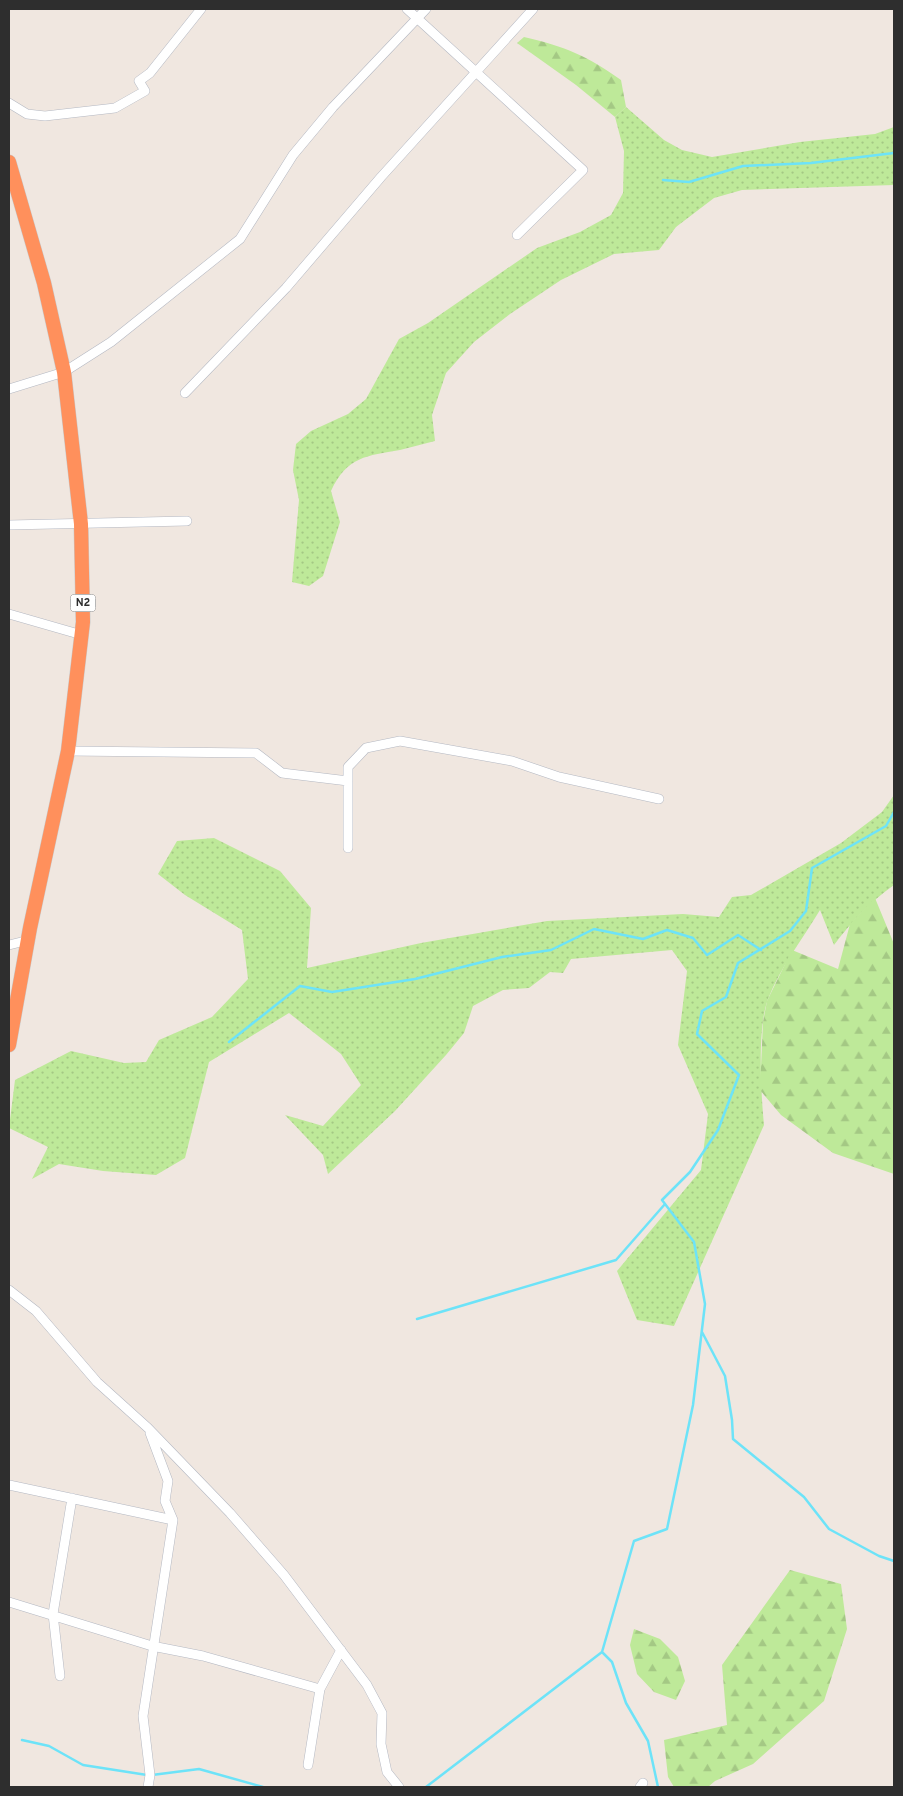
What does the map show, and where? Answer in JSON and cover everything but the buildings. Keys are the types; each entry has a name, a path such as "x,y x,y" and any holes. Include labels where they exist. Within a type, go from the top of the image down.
{"highway":[{"name":"N2","path":"9,162 44,283 64,372 81,524 82,635 68,751 9,1045"}],"street":[{"path":"9,103 27,114 45,116 115,108 120,103 145,91 139,81 150,73 201,9"},
{"path":"407,9 583,170 517,235"},
{"path":"9,388 64,372 111,342 240,239 293,155 333,107 426,9"},
{"path":"184,393 286,288 381,177 477,74 533,9"},
{"path":"9,526 187,521"},
{"path":"9,614 82,635"},
{"path":"348,848 348,767 366,748 400,741 512,761 559,777 659,799"},
{"path":"68,751 256,753 282,773 348,781"},
{"path":"9,945 29,940"},
{"path":"9,1290 36,1310 96,1382 148,1428 230,1513 284,1575 367,1685 382,1714 381,1744 387,1772 399,1787"},
{"path":"148,1428 168,1481 165,1500 173,1520 152,1646 144,1716 150,1775 148,1787"},
{"path":"9,1485 173,1520"},
{"path":"60,1676 53,1614 72,1498"},
{"path":"9,1602 152,1646 203,1656 320,1690"},
{"path":"308,1765 320,1690 342,1650"}],"green space":[{"path":"524,37 575,53 621,80 626,107 615,117 576,85 517,43"},
{"path":"626,107 664,140 682,150 712,157 800,142 875,134 894,127 894,185 742,190 714,198 676,227 659,250 614,254 561,280 510,314 474,342 446,373 432,415 435,441 368,456 351,464 344,471 337,479 331,491 340,522 323,576 309,586 292,582 299,500 293,470 296,444 311,431 348,414 366,399 399,339 428,323 537,248 580,232 611,215 623,193 624,151 615,117"},
{"path":"894,795 894,885 862,912 834,945 820,910 785,964 768,999 762,1027 761,1043 764,1125 674,1326 637,1320 617,1271 701,1170 708,1114 678,1045 687,971 672,950 571,959 563,973 550,972 529,988 503,990 473,1006 464,1033 446,1055 395,1111 328,1174 323,1155 285,1115 323,1126 361,1085 341,1054 289,1013 209,1062 185,1158 156,1175 103,1171 59,1164 32,1179 48,1147 9,1128 15,1080 71,1051 124,1063 146,1062 159,1040 212,1017 248,979 242,930 185,895 158,874 177,841 214,838 280,871 311,908 307,968 421,943 547,921 683,914 719,917 732,897 751,895 841,843 882,812"},
{"path":"875,898 894,944 894,1174 833,1153 781,1115 760,1090 763,1022 767,1001 792,950 838,969 850,924"},
{"path":"790,1570 841,1584 847,1629 824,1701 753,1764 715,1781 708,1787 674,1787 668,1777 664,1740 727,1725 722,1665"},
{"path":"634,1629 660,1639 678,1657 685,1681 676,1700 654,1692 637,1674 630,1645"}],"waterway":[{"path":"663,180 689,182 743,166 811,163 894,153"},
{"path":"426,1787 602,1652 634,1541 667,1529 693,1405 705,1304 694,1242 662,1200 690,1172 718,1130 739,1075 697,1034 702,1011 726,997 738,963 790,931 806,911 812,868 886,826 894,812"},
{"path":"229,1042 300,986 332,992 415,979 502,957 551,950 594,929 643,939 667,930 693,938 707,955 738,935 761,950"},
{"path":"417,1319 616,1260 665,1204"},
{"path":"702,1332 725,1376 733,1439 804,1497 829,1529 879,1556 894,1561"},
{"path":"602,1652 612,1662 626,1703 648,1741 658,1787"},
{"path":"22,1740 49,1746 83,1765 147,1775"},
{"path":"152,1775 199,1769 263,1787"}]}
